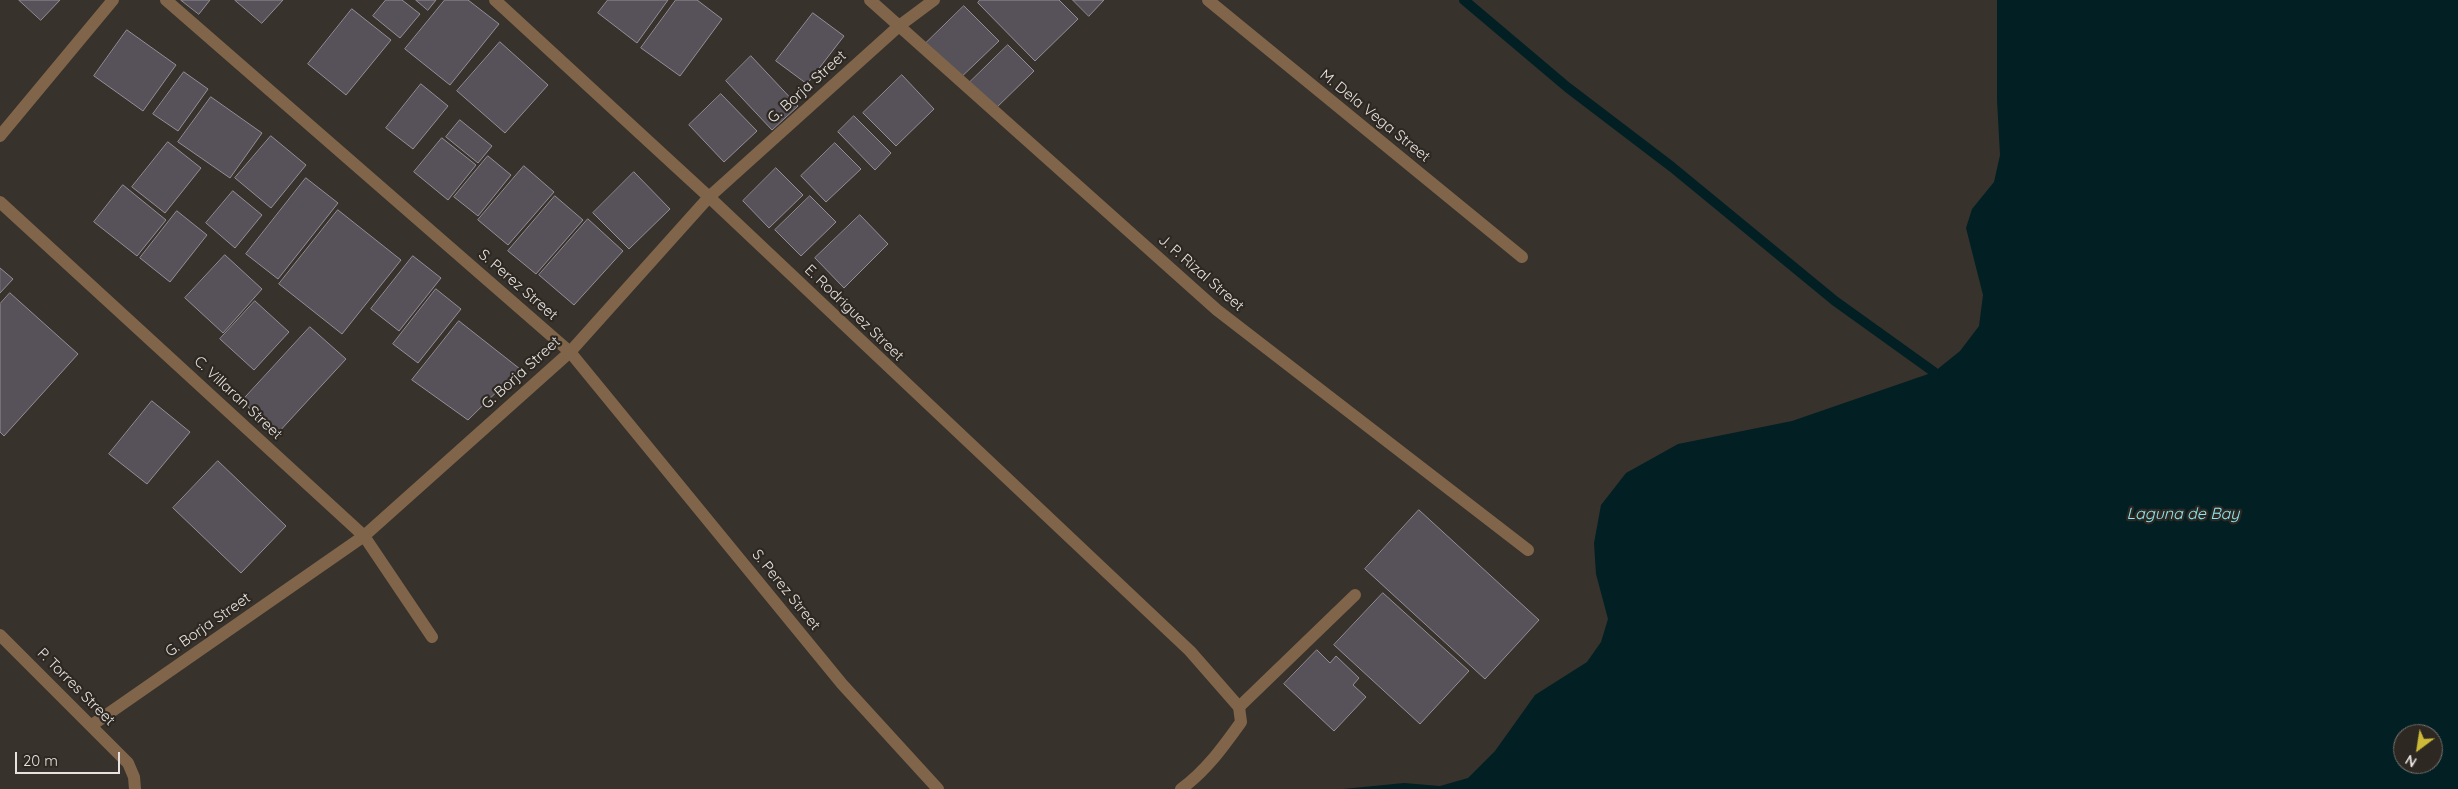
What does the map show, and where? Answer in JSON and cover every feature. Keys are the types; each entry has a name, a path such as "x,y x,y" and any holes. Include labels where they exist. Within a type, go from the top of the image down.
{"street":[{"path":"0,136 113,0"},
{"name":"S. Perez Street","path":"166,0 570,352 842,684 938,789"},
{"name":"E. Rodriguez Street","path":"495,0 709,197 1190,651 1239,707"},
{"name":"J. P. Rizal Street","path":"870,0 1217,310 1528,550"},
{"name":"G. Borja Street","path":"92,725 364,536 570,352 709,197 899,26 934,0"},
{"name":"M. Dela Vega Street","path":"1208,0 1522,257"},
{"name":"C. Villaran Street","path":"0,202 364,536 432,637"},
{"path":"1181,789 1195,779 1241,722 1239,707 1355,595"},
{"name":"P. Torres Street","path":"0,635 128,763 134,777 135,789"}],"water":[{"name":"Laguna de Bay","path":"1997,0 2458,0 2458,789 1343,789 1404,783 1440,786 1468,778 1495,751 1535,695 1587,662 1601,642 1608,619 1596,574 1594,543 1601,505 1626,473 1678,444 1792,421 1934,372 1960,351 1979,326 1983,295 1966,228 1972,209 1994,182 2000,155 1997,100"}],"building":[{"path":"19,0 60,0 41,20"},
{"path":"181,0 210,0 199,14"},
{"path":"235,0 283,0 262,23"},
{"path":"386,0 402,0 420,14 400,38 373,16"},
{"path":"416,0 436,0 428,10"},
{"path":"445,0 468,0 499,24 450,85 405,49"},
{"path":"608,0 668,0 637,43 598,13"},
{"path":"676,0 697,0 722,19 680,76 641,48"},
{"path":"980,0 1059,0 1078,19 1035,61 978,3"},
{"path":"1073,0 1104,0 1089,16"},
{"path":"964,6 999,41 955,83 921,48"},
{"path":"352,9 391,40 346,95 308,64"},
{"path":"813,13 844,36 807,84 776,61"},
{"path":"127,30 176,65 143,111 94,76"},
{"path":"500,42 548,85 505,133 457,91"},
{"path":"1008,45 1034,71 992,112 966,86"},
{"path":"751,56 798,106 772,130 726,81"},
{"path":"184,72 208,89 178,131 153,114"},
{"path":"902,75 934,109 896,146 863,113"},
{"path":"421,84 448,106 413,149 386,128"},
{"path":"721,94 757,131 724,162 689,125"},
{"path":"211,97 262,133 230,178 178,142"},
{"path":"854,116 891,153 875,170 838,132"},
{"path":"460,120 492,146 478,163 446,137"},
{"path":"271,136 306,165 271,208 235,178"},
{"path":"442,138 476,165 448,200 414,172"},
{"path":"168,142 201,168 165,213 132,187"},
{"path":"835,143 861,169 826,202 801,176"},
{"path":"488,156 511,175 478,216 454,197"},
{"path":"524,166 554,192 508,245 478,220"},
{"path":"776,168 803,195 769,228 743,201"},
{"path":"634,172 670,209 629,249 593,213"},
{"path":"306,178 338,203 278,279 246,254"},
{"path":"123,185 166,220 137,256 94,222"},
{"path":"233,191 262,215 235,248 206,223"},
{"path":"555,196 583,220 536,274 508,251"},
{"path":"810,196 836,222 801,256 775,230"},
{"path":"338,210 401,260 342,334 279,284"},
{"path":"177,211 207,235 170,282 140,258"},
{"path":"860,215 888,244 844,288 815,258"},
{"path":"588,219 623,251 574,305 539,275"},
{"path":"225,255 262,289 223,333 185,298"},
{"path":"413,256 441,278 399,331 371,309"},
{"path":"0,268 13,279 0,293"},
{"path":"436,289 461,309 418,363 393,344"},
{"path":"10,293 78,354 4,436 0,432 0,304"},
{"path":"255,301 289,332 254,370 220,339"},
{"path":"459,321 520,369 468,420 412,380"},
{"path":"310,327 346,359 277,434 242,401"},
{"path":"152,401 190,432 147,484 109,454"},
{"path":"218,461 286,526 241,573 173,508"},
{"path":"1419,510 1539,620 1485,679 1365,569"},
{"path":"1383,593 1469,671 1420,724 1334,645"},
{"path":"1317,650 1330,663 1336,656 1359,678 1353,685 1366,697 1334,731 1284,684"}],"waterway":[{"path":"1464,0 1567,87 1672,167 1835,301 1934,372"}]}
